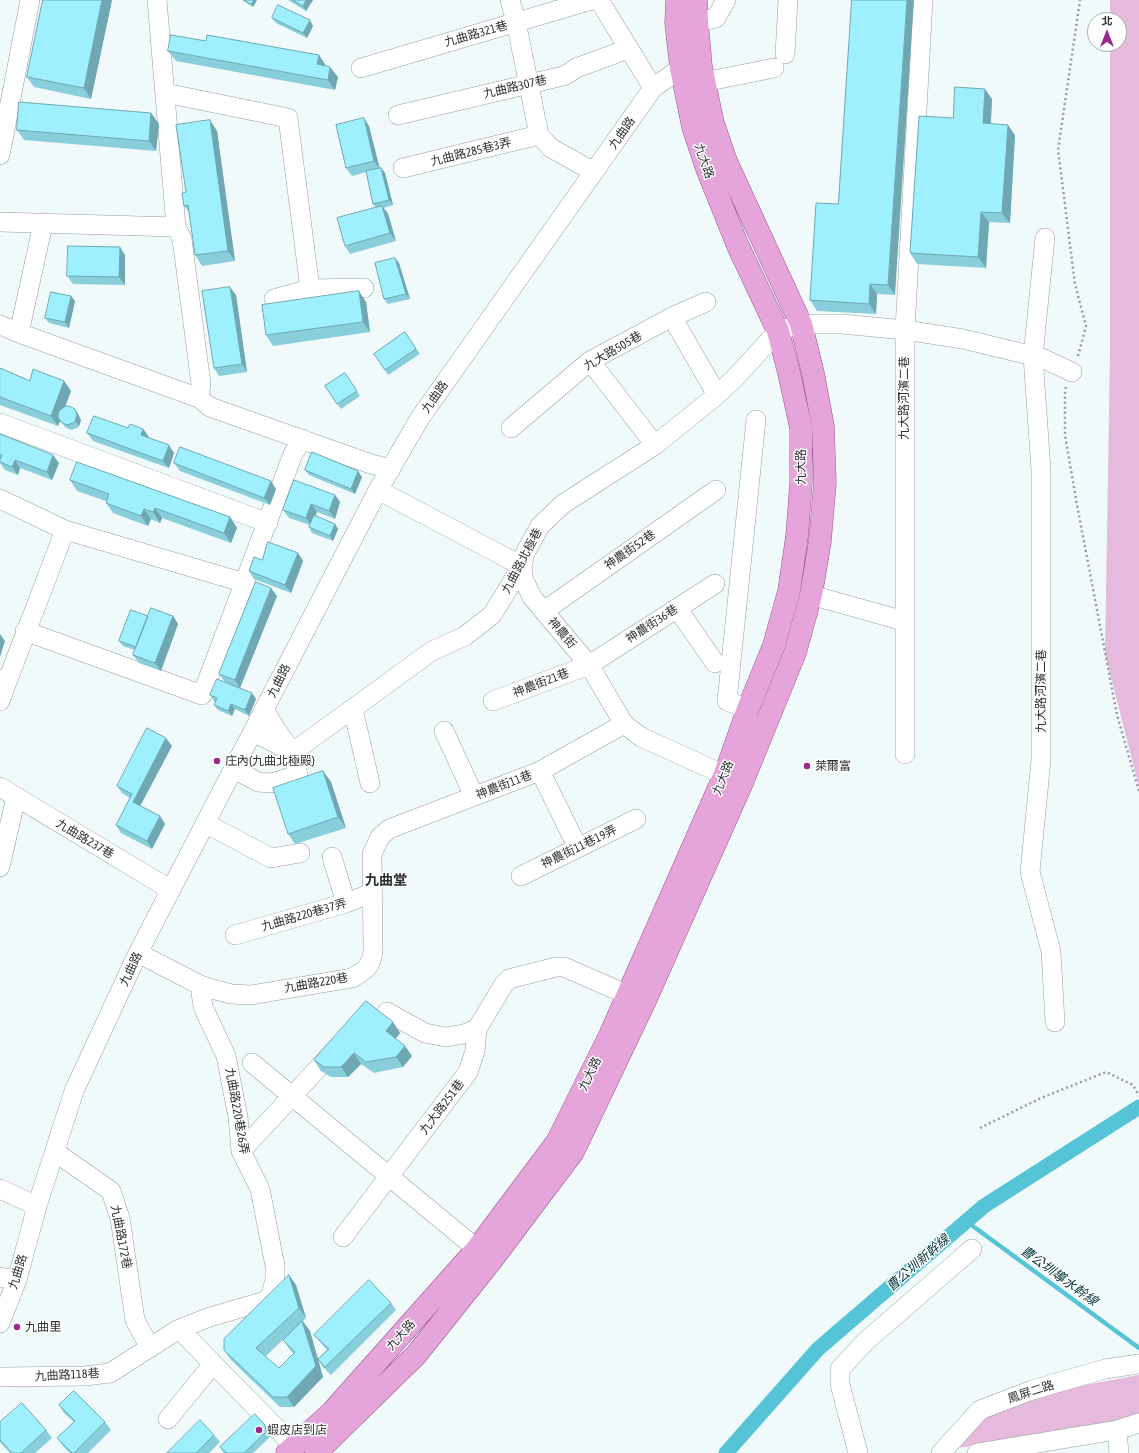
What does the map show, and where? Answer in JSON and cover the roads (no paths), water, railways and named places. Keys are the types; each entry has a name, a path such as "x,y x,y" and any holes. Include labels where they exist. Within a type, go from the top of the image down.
{"main road":[{"name":"九大路","path":"290,1450 332,1412 477,1249 557,1142 795,653 811,596 820,541 825,483 823,426 812,373 800,324 726,161 695,72 686,23 676,0"},
{"name":"九大路","path":"686,23 696,0"},
{"name":"九大路","path":"316,1453 416,1355 491,1262 573,1152 645,1001 733,779 748,709 774,645 789,591 797,536 801,490 800,428 789,373 778,331 738,246 706,169 693,127 695,72"}],"street":[{"path":"0,155 30,0"},
{"path":"157,0 176,227 182,239 201,384 199,398"},
{"path":"510,0 516,22 539,135 551,148 594,172"},
{"name":"九曲路321巷","path":"361,68 592,0"},
{"path":"599,0 653,88"},
{"path":"686,23 716,18 726,0"},
{"path":"695,72 779,61 788,0"},
{"name":"九大路河濱二巷","path":"904,754 904,330 923,0"},
{"name":"九曲路307巷","path":"398,114 562,76 576,68 628,49"},
{"name":"九曲路","path":"0,1323 9,1279 37,1206 74,1091 138,953 378,490 420,418 653,88 695,72"},
{"path":"165,93 288,118 310,289"},
{"name":"九曲路285巷3弄","path":"403,168 539,135"},
{"path":"0,222 176,227"},
{"path":"19,333 43,224"},
{"name":"九大路河濱二巷","path":"1045,238 1033,356 1041,470 1041,760 1030,872 1051,952 1056,1022"},
{"path":"274,299 310,289 364,288"},
{"name":"九大路505巷","path":"511,428 590,361 672,317 706,302"},
{"path":"672,317 717,395"},
{"path":"778,331 800,324 842,324 904,330 963,339 1042,358 1072,372"},
{"path":"0,326 199,398 210,406 371,464 390,469"},
{"name":"九曲路北極巷","path":"293,752 432,652 465,636 492,615 522,566 525,553 540,526 562,504 655,446 717,395 778,331"},
{"path":"590,361 655,446"},
{"path":"748,709 727,701 756,420"},
{"path":"0,423 268,523"},
{"path":"25,631 202,695 293,454 303,439"},
{"path":"378,490 522,566"},
{"name":"神農街52巷","path":"544,611 716,490"},
{"path":"0,498 65,530 245,583"},
{"path":"0,702 3,681 25,631 65,530"},
{"name":"神農街","path":"522,566 522,578 532,597 589,665 624,724 641,737 733,779"},
{"name":"神農街36巷","path":"589,665 715,584"},
{"path":"811,596 904,621"},
{"path":"677,608 715,663"},
{"name":"神農街21巷","path":"493,701 589,665"},
{"path":"353,709 370,783"},
{"path":"234,769 258,782 270,784 298,775 293,752 281,737 264,710"},
{"name":"神農街11巷","path":"380,837 389,829 540,771 624,724"},
{"path":"444,731 474,796"},
{"path":"253,732 293,752"},
{"path":"540,771 578,848"},
{"path":"0,867 8,792"},
{"name":"九曲路237巷","path":"8,792 171,890"},
{"name":"神農街11巷19弄","path":"521,876 636,819"},
{"path":"205,823 271,858 300,853"},
{"name":"九曲路220巷","path":"138,953 200,985 212,990 230,994 251,995 352,978 365,970 371,962 373,950 372,854 380,837"},
{"path":"332,858 346,903"},
{"name":"九曲路220巷37弄","path":"235,935 346,903 372,893"},
{"path":"387,1012 425,1033 446,1037 464,1034 477,1029 504,984 508,980 556,967 564,967 628,995"},
{"name":"九曲路220巷26弄","path":"150,1348 179,1329 210,1317 265,1301 271,1295 275,1280 275,1266 260,1189 241,1151 238,1117 226,1056 203,1007 200,985"},
{"name":"九大路251巷","path":"343,1237 468,1072 475,1051 477,1029"},
{"path":"241,1151 344,1040"},
{"path":"252,1063 389,1178 477,1249"},
{"name":"九曲路172巷","path":"55,1152 111,1191 120,1218 135,1320 150,1348"},
{"path":"0,1189 37,1206"},
{"path":"858,1453 840,1384 840,1369 865,1342 972,1249"},
{"path":"179,1329 213,1364 290,1450"},
{"name":"九曲路118巷","path":"0,1377 85,1376 110,1373 150,1348"},
{"path":"168,1419 213,1364"},
{"name":"鳳屏二路","path":"941,1453 980,1410 1032,1390 1097,1371 1139,1364"},
{"path":"977,1453 1117,1430 1139,1423"},
{"path":"1117,1430 1119,1453"}],"waterway":[{"name":"曹公圳新幹線","path":"726,1453 818,1349 984,1206 1139,1107"},
{"name":"曹公圳導水幹線","path":"966,1221 1139,1348"}],"place":[{"name":"庄內(九曲北極殿)","path":"217,761"},
{"name":"萊爾富","path":"807,766"},
{"name":"九曲里","path":"17,1327"},
{"name":"蝦皮店到店","path":"259,1430"}],"district":[{"name":"九曲堂","path":"386,881"}]}
